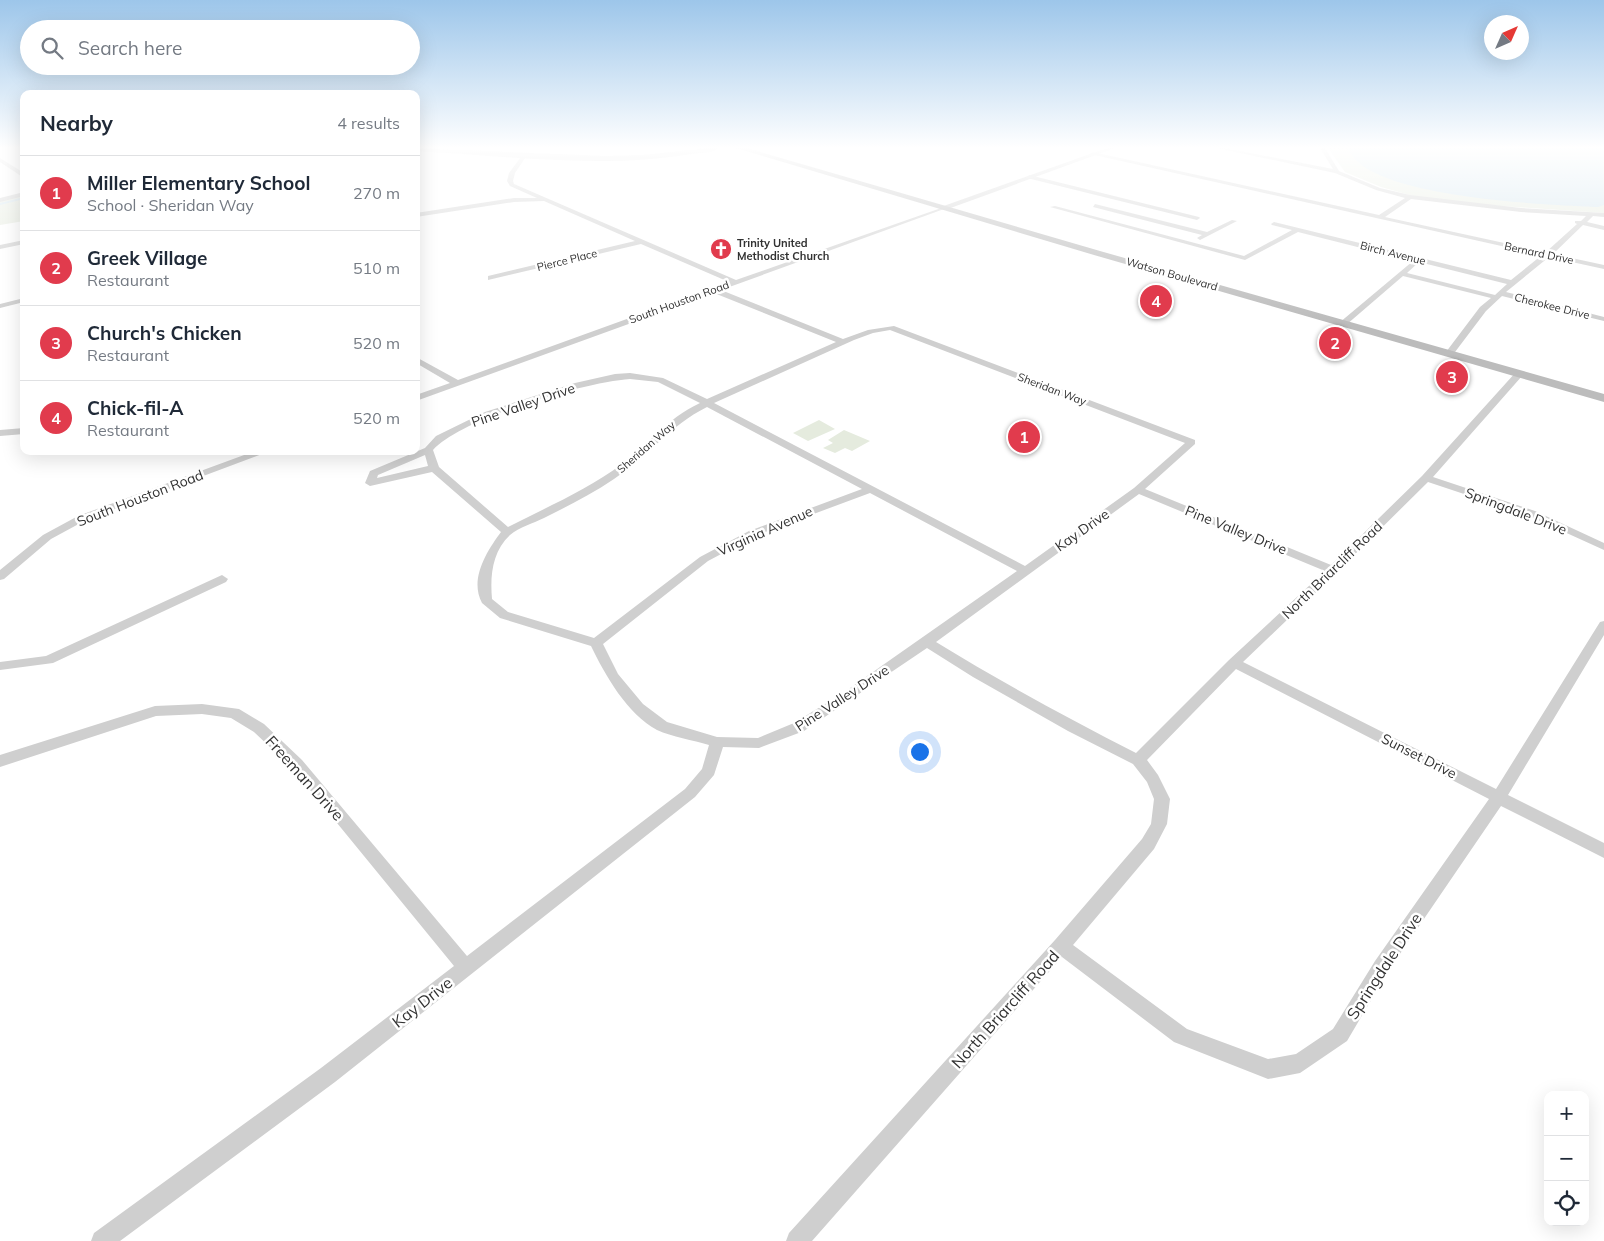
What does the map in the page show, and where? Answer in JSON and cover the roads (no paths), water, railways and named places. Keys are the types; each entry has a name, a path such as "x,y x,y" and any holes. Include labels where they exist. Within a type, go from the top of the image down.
{"main road":[{"name":"Watson Boulevard","path":"935,206 1604,398"}],"street":[{"path":"420,214 475,206"},
{"path":"561,206 735,282"},
{"path":"942,208 948,206"},
{"path":"1095,206 1207,234"},
{"path":"1147,206 1197,218"},
{"name":"Bernard Drive","path":"1325,206 1604,267"},
{"path":"1379,218 1398,206"},
{"path":"1483,206 1604,215"},
{"path":"1053,207 1245,258 1297,230"},
{"name":"South Houston Road","path":"420,397 942,208"},
{"path":"1521,210 1604,228"},
{"path":"1449,354 1483,309 1591,215"},
{"path":"1190,243 1234,221"},
{"name":"Birch Avenue","path":"1274,224 1512,283"},
{"name":"Pierce Place","path":"491,278 642,241"},
{"path":"0,246 20,243"},
{"path":"1343,323 1420,259"},
{"name":"Cherokee Drive","path":"1402,274 1604,319"},
{"path":"714,290 843,342"},
{"path":"0,306 20,301"},
{"name":"Sheridan Way","path":"507,532 603,482 628,465 682,416 843,342 882,328 899,329 1192,442 1138,490"},
{"path":"420,360 458,384"},
{"name":"North Briarcliff Road","path":"1138,760 1234,663 1333,570 1426,478 1519,374"},
{"name":"Pine Valley Drive","path":"420,453 428,450 439,438 488,414 578,386 630,376 660,380 1025,570 927,642 799,727 758,743 717,742 662,726 638,708 612,676 596,643"},
{"path":"0,433 20,431"},
{"path":"428,450 434,468 507,532 492,551 483,577 486,600 504,615 596,643"},
{"path":"238,455 242,459"},
{"name":"South Houston Road","path":"0,576 47,537 82,518 254,455"},
{"name":"Pine Valley Drive","path":"416,455 374,473 370,483 434,468"},
{"name":"Springdale Drive","path":"1426,478 1531,513 1604,547"},
{"name":"Virginia Avenue","path":"596,643 704,559 753,533 872,489"},
{"name":"Pine Valley Drive","path":"1138,490 1333,570"},
{"name":"Kay Drive","path":"1025,570 1138,490"},
{"path":"0,666 48,660 222,579"},
{"name":"Springdale Drive","path":"1061,946 1181,1036 1268,1068 1300,1063 1340,1035 1381,967 1499,797 1604,625"},
{"name":"North Briarcliff Road","path":"797,1241 1061,946 1148,844 1159,824 1162,799 1154,779 1138,760 1072,727 978,674 927,642"},
{"name":"Sunset Drive","path":"1234,663 1604,851"},
{"name":"Freeman Drive","path":"0,761 154,712 202,709 234,714 259,728 297,764 466,968"},
{"name":"Kay Drive","path":"102,1241 328,1075 690,793 709,771 717,742"}],"place":[{"name":"Trinity United Methodist Church","path":"721,249"},
{"name":"Chick-fil-A","path":"1156,301"},
{"name":"Greek Village","path":"1335,343"},
{"name":"Church's Chicken","path":"1452,377"},
{"name":"Miller Elementary School","path":"1024,437"}]}
